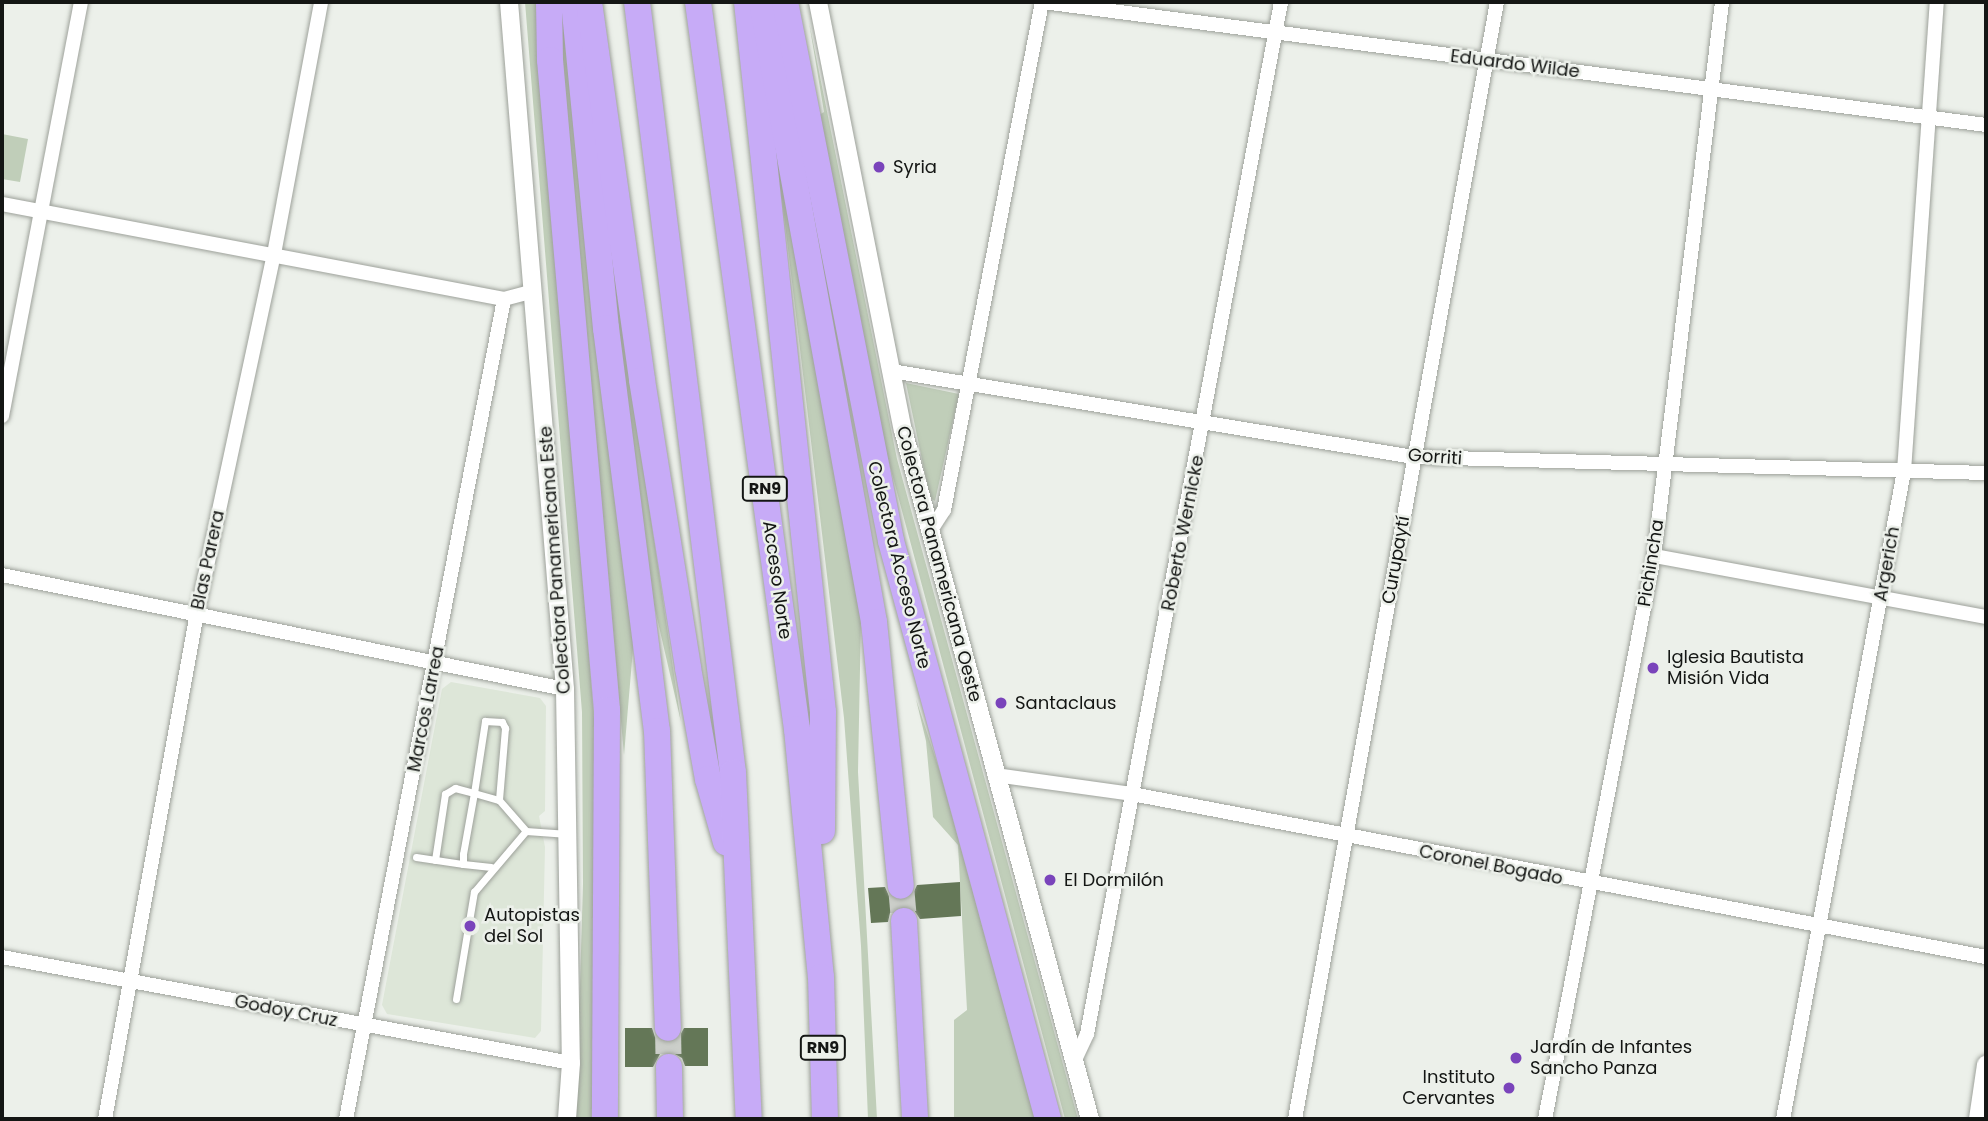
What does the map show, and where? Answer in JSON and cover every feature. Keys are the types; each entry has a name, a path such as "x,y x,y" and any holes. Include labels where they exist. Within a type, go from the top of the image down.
{"highway":[{"path":"549,2 551,60 607,710 605,1119"},
{"path":"574,2 606,328 657,731 668,1028"},
{"path":"589,2 642,380 688,668 708,779 739,887"},
{"path":"637,2 733,773 750,1119"},
{"name":"Acceso Norte","path":"698,2 797,729 821,977 825,1119"},
{"name":"Colectora Acceso Norte","path":"785,2 891,541 1048,1119"},
{"path":"752,8 823,712 821,977"},
{"path":"752,8 874,622 901,886"},
{"path":"904,921 915,1118"},
{"path":"669,1066 670,1119"}],"street":[{"path":"2,416 81,2"},
{"name":"Blas Parera","path":"105,1119 197,613 274,254 321,2"},
{"name":"Colectora Panamericana Este","path":"509,2 565,689 571,1063 567,1119"},
{"name":"Colectora Panamericana Oeste","path":"818,2 891,371 929,533 1090,1119"},
{"path":"929,533 944,510 1043,2"},
{"name":"Eduardo Wilde","path":"1043,2 1275,35 1986,125"},
{"name":"Roberto Wernicke","path":"1074,1062 1087,1034 1204,423 1281,2"},
{"name":"Curupaytí","path":"1295,1119 1497,2"},
{"name":"Pichincha","path":"1545,1119 1654,556 1722,2"},
{"name":"Argerich","path":"1783,1119 1904,471 1937,2"},
{"path":"2,204 504,299 534,290"},
{"name":"Marcos Larrea","path":"346,1119 504,299"},
{"name":"Gorriti","path":"891,371 1414,457 1666,467 1986,473"},
{"path":"1654,556 1986,617"},
{"path":"2,575 565,689"},
{"name":"Coronel Bogado","path":"995,775 1132,794 1591,885 1986,957"},
{"name":"Godoy Cruz","path":"2,957 364,1027 571,1063"},
{"path":"1978,1119 1986,1065"}],"lane":[{"path":"463,864 482,725 502,722 506,728 499,800"},
{"path":"435,860 445,794 455,788 499,800 526,831 569,834"},
{"path":"456,999 474,892 491,867 526,831"},
{"path":"416,857 491,867"}],"shaded area":[{"name":"Autopistas del Sol","path":"451,682 540,698 546,706 545,811 539,816 545,847 541,1031 535,1038 387,1014 382,1005 442,689"}],"green space":[{"path":"525,2 536,2 596,743 594,1119 576,1119 583,884 582,712"},
{"path":"563,2 636,613 624,755 562,52"},
{"path":"809,22 897,459 1078,1119 1065,1119 887,455 819,115 824,112"},
{"path":"2,134 28,139 20,182 2,179"},
{"path":"779,173 785,173 861,617 858,772 877,1119 868,1119 861,946 844,718"},
{"path":"603,183 681,722 654,605 614,310"},
{"path":"906,383 959,394 935,501 930,498"},
{"path":"916,699 940,772 1035,1119 954,1119 954,1020 967,1010 958,845 933,817 926,741"}],"building":[{"path":"960,882 961,916 920,919 912,907 902,905 890,913 888,922 871,923 868,888 885,887 889,896 902,902 911,898 917,885"},
{"path":"625,1028 652,1028 655,1037 668,1044 677,1041 684,1028 708,1028 708,1066 685,1066 682,1058 669,1051 660,1054 653,1067 625,1067"}],"tunnel":[{"path":"901,886 904,921"},
{"path":"668,1028 669,1067"}],"place":[{"name":"Syria","path":"879,167"},
{"name":"Iglesia Bautista Misión Vida","path":"1653,668"},
{"name":"Santaclaus","path":"1001,703"},
{"name":"El Dormilón","path":"1050,880"},
{"name":"Autopistas del Sol","path":"470,926"},
{"name":"Jardín de Infantes Sancho Panza","path":"1516,1058"},
{"name":"Instituto Cervantes","path":"1509,1088"}]}
